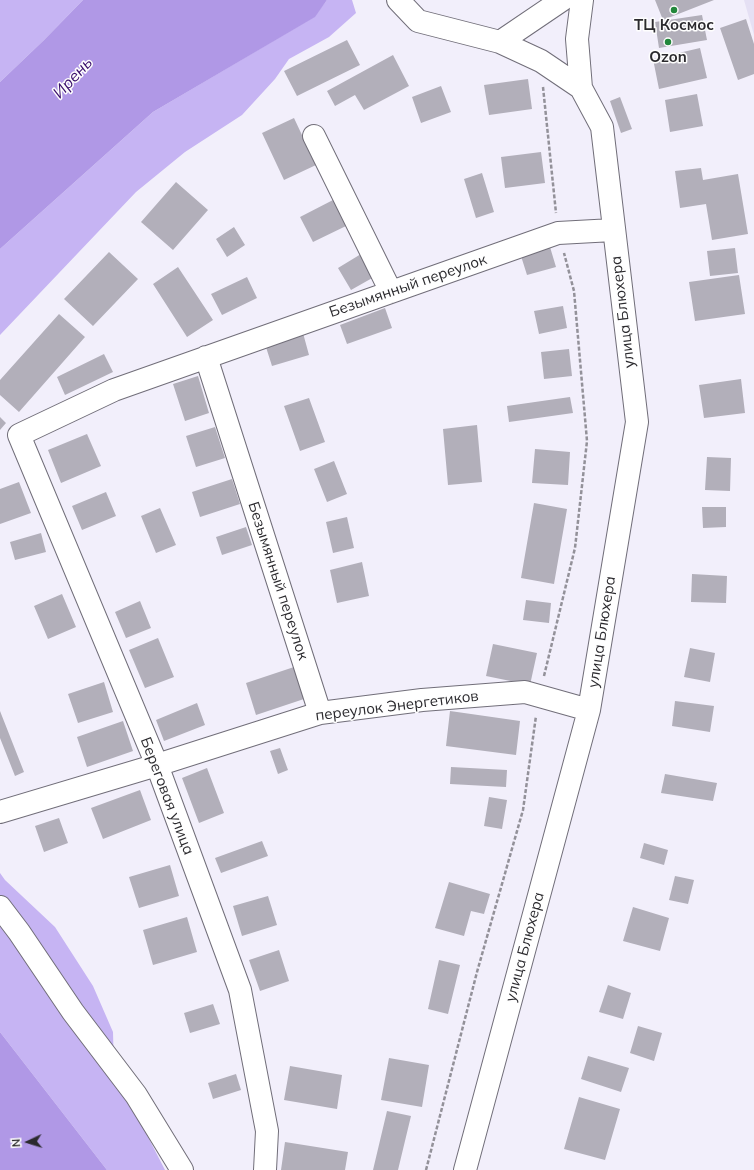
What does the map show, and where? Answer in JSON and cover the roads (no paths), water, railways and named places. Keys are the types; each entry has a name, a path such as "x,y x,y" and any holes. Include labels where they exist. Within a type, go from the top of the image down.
{"street":[{"name":"улица Блюхера","path":"398,0 418,21 500,42 541,61 581,88"},
{"path":"500,42 562,0"},
{"name":"улица Блюхера","path":"465,1170 589,710 636,422 602,127 581,88 577,39 582,0"},
{"path":"314,136 391,292"},
{"name":"Безымянный переулок","path":"19,435 114,390 558,233 613,230"},
{"name":"Безымянный переулок","path":"206,357 320,713"},
{"name":"Береговая улица","path":"19,435 157,765 240,990 267,1131 265,1170"},
{"name":"переулок Энергетиков","path":"0,812 157,765 320,713 422,700 525,692 589,710"},
{"path":"0,907 19,932 73,1012 136,1095 182,1170"}],"water":[{"name":"Ирень","path":"83,0 327,0 315,17 153,112 0,249 0,82"},
{"path":"0,1032 107,1170 0,1170"}],"place":[{"name":"ТЦ Космос","path":"674,10"},
{"name":"Ozon","path":"668,42"}]}
